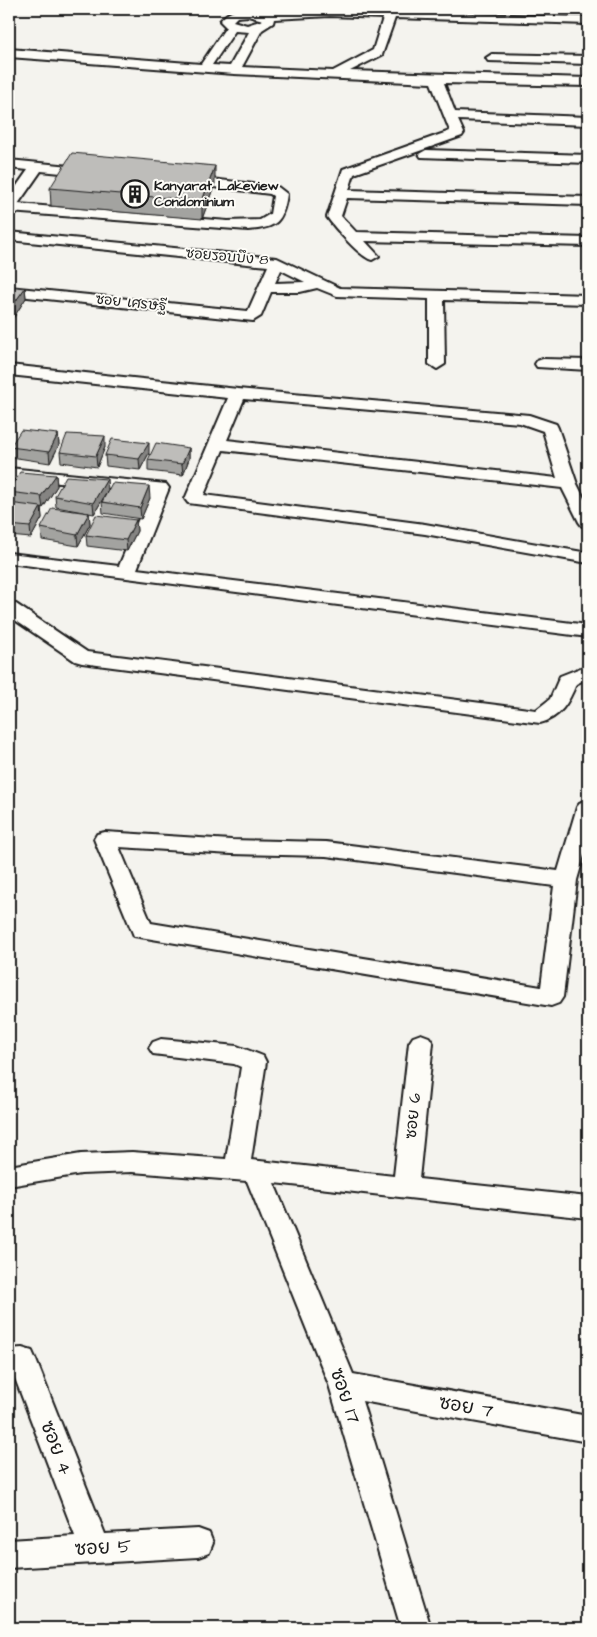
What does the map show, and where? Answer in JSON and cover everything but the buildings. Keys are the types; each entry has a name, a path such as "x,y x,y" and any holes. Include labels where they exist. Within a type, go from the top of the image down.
{"street":[{"path":"256,28 232,26 226,22 234,14 248,13 267,19 331,13 390,15 481,13 588,20"},
{"path":"334,75 378,52 390,15"},
{"path":"234,70 256,28 267,19"},
{"path":"204,68 232,26"},
{"path":"9,53 234,70 436,79 588,82"},
{"path":"492,58 588,60"},
{"path":"372,256 334,217 348,172 457,133 436,79"},
{"path":"450,116 588,121"},
{"path":"426,154 588,158"},
{"path":"9,164 102,172"},
{"path":"37,167 9,208 228,225 260,224 275,218 277,213 280,194 273,190 168,178"},
{"path":"341,194 588,201"},
{"name":"ซอยรอบบึง 8","path":"9,236 277,262 337,292 588,300"},
{"path":"352,236 588,242"},
{"path":"277,262 266,286 300,288 319,283"},
{"name":"ซอย เศรษฐี","path":"9,291 253,316 266,286"},
{"path":"436,295 437,364"},
{"path":"543,364 588,365"},
{"path":"9,370 238,394 522,418 550,428 568,484 588,522"},
{"path":"238,394 194,499 425,528 588,558"},
{"path":"216,444 568,484"},
{"path":"9,474 160,488 126,572"},
{"path":"9,558 588,631"},
{"path":"9,608 82,657 540,717 559,702 566,680 588,671"},
{"path":"566,880 326,849 231,847 105,839 142,930 551,997 566,880 588,807"},
{"name":"ซอย 6","path":"405,1188 421,1043"},
{"path":"161,1048 237,1055 254,1062 246,1170"},
{"path":"9,1176 80,1164 132,1162 246,1170 588,1208"},
{"name":"ซอย 17","path":"246,1170 343,1385 416,1628"},
{"name":"ซอย 4","path":"9,1360 22,1360 95,1548"},
{"name":"ซอย 7","path":"343,1385 588,1429"},
{"name":"ซอย 5","path":"9,1554 198,1543"}],"place":[{"name":"Kanyarat Lakeview Condominium","path":"135,194"}]}
